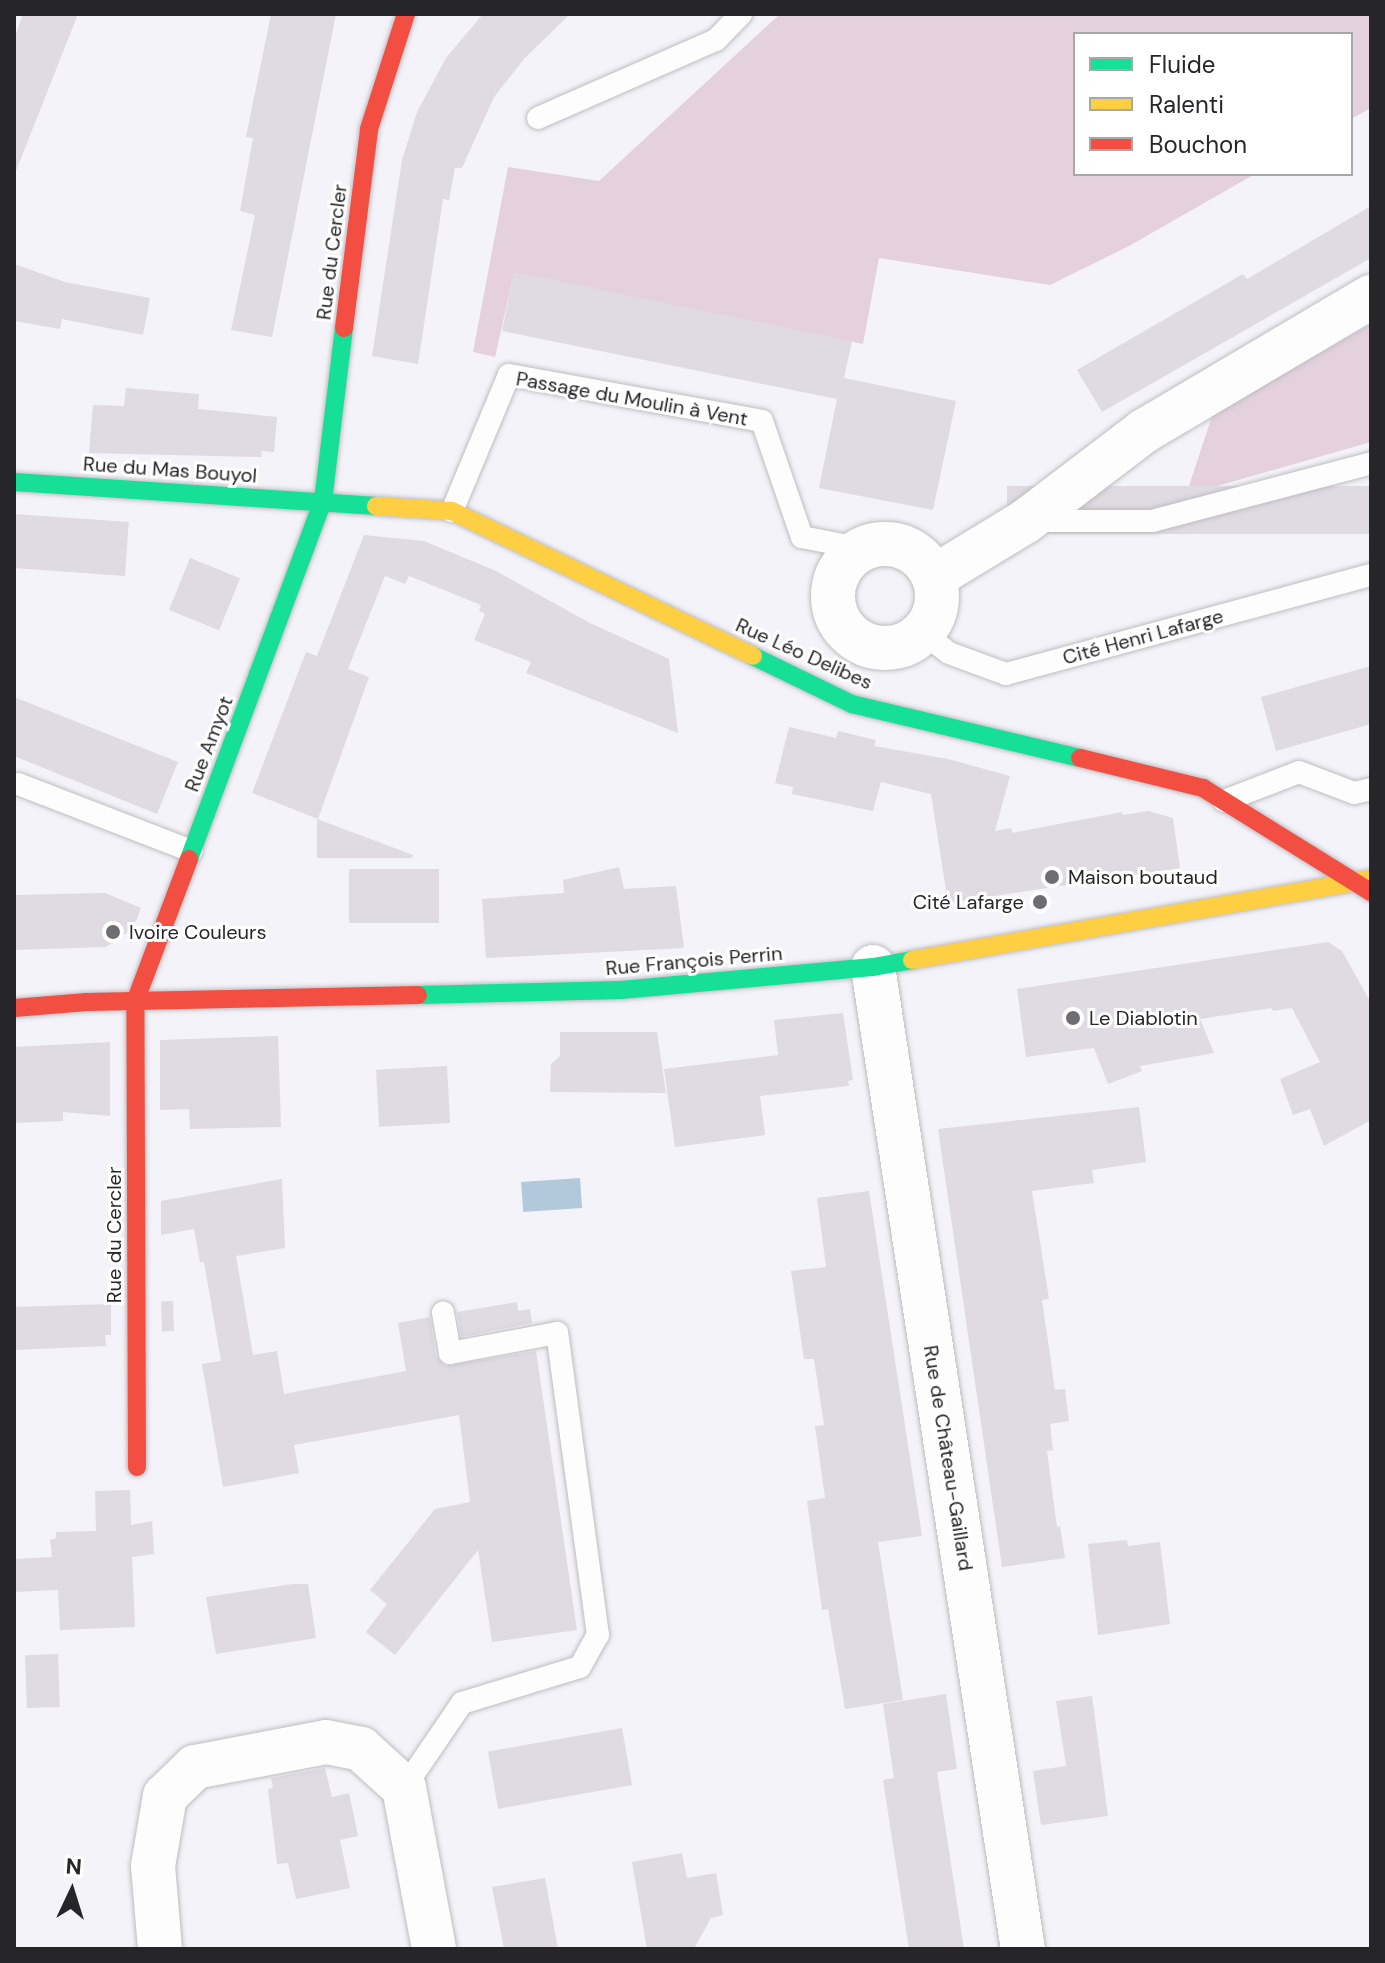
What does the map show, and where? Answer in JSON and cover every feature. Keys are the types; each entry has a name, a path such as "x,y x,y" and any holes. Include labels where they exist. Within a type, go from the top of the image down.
{"street":[{"name":"Rue du Cercler","path":"323,501 369,129 406,14"},
{"path":"934,577 1026,521 1144,431 1371,297"},
{"name":"Rue du Mas Bouyol","path":"14,482 323,501"},
{"name":"Rue Léo Delibes","path":"323,501 452,511 852,704 1203,788 1368,890"},
{"name":"Rue Amyot","path":"135,1002 323,501"},
{"path":"896,545 912,551 925,562 934,577 936,610 922,632 903,646 869,646 853,637 842,625 835,608 834,591 843,567 863,549 896,545"},
{"path":"852,704 869,646"},
{"name":"Rue François Perrin","path":"14,1008 135,1002 621,990 873,967 1368,890"},
{"name":"Rue de Château-Gaillard","path":"873,967 1023,1949"},
{"name":"Rue du Cercler","path":"135,1002 137,1467"},
{"path":"160,1949 153,1866 165,1796 195,1767 326,1742 361,1749 404,1788 434,1949"}],"lane":[{"path":"538,118 716,40 741,14"},
{"name":"Passage du Moulin à Vent","path":"452,511 509,375 762,421 802,537 863,549"},
{"path":"1026,521 1152,521 1371,463"},
{"name":"Cité Henri Lafarge","path":"922,632 949,653 1006,674 1371,575"},
{"path":"1224,801 1299,772 1354,793 1371,789"},
{"path":"18,784 192,851"},
{"path":"404,1788 462,1703 580,1667 598,1635 557,1333 450,1353 443,1313"}],"shaded area":[{"path":"780,14 1371,14 1371,108 1353,118 1353,32 1073,32 1073,176 1252,176 1129,246 1050,285 879,258 863,344 514,273 495,357 473,352 508,167 599,181"},
{"path":"1371,324 1371,442 1186,495 1213,413"}],"water":[{"path":"580,1178 582,1208 523,1212 521,1182"}],"building":[{"path":"23,14 78,14 16,171 14,39"},
{"path":"271,14 336,14 272,337 231,330 255,215 240,211 253,138 246,137"},
{"path":"483,14 570,14 524,59 494,97 462,168 455,168 449,200 443,199 418,364 372,356 402,160 417,112 446,58"},
{"path":"1371,206 1371,258 1102,412 1077,370 1243,274 1247,279"},
{"path":"14,264 65,282 150,298 143,335 62,319 60,329 14,321"},
{"path":"514,272 852,341 844,378 956,401 933,510 819,488 837,399 502,331"},
{"path":"126,388 199,394 198,409 277,417 274,452 262,451 261,457 89,453 93,405 124,406"},
{"path":"1007,486 1371,486 1371,534 1007,534"},
{"path":"14,514 129,522 125,576 14,568"},
{"path":"364,535 424,541 496,571 590,623 669,659 678,733 526,673 531,662 474,640 485,614 479,611 481,605 409,576 405,584 385,576 348,669 369,677 318,819 252,793 306,652 317,656"},
{"path":"190,558 240,578 219,630 169,610"},
{"path":"1371,666 1371,724 1276,751 1261,697"},
{"path":"14,697 178,762 157,814 14,756"},
{"path":"789,727 836,738 838,731 876,740 874,746 948,759 1010,776 995,831 1012,828 1012,833 1122,812 1123,815 1148,811 1173,818 1180,868 948,903 931,794 881,782 873,811 792,794 793,787 775,783"},
{"path":"317,819 413,855 412,858 317,858"},
{"path":"619,867 624,889 676,886 684,948 486,958 482,899 564,893 563,880"},
{"path":"349,869 439,869 439,923 349,923"},
{"path":"105,893 141,908 133,929 106,947 14,950 14,895"},
{"path":"1328,942 1342,951 1371,1003 1371,1120 1324,1146 1310,1109 1293,1115 1280,1079 1320,1062 1292,1008 1273,1011 1271,1008 1200,1019 1214,1053 1140,1066 1142,1071 1108,1084 1094,1048 1026,1057 1017,989"},
{"path":"843,1013 853,1080 848,1081 849,1086 760,1096 765,1135 675,1147 664,1069 778,1055 774,1020"},
{"path":"560,1032 657,1032 666,1093 550,1092 551,1064 560,1056"},
{"path":"278,1036 281,1127 190,1129 189,1109 160,1110 160,1040"},
{"path":"110,1042 110,1116 63,1112 63,1121 14,1123 14,1047"},
{"path":"447,1066 450,1123 379,1127 376,1070"},
{"path":"1139,1107 1146,1162 1092,1170 1094,1183 1032,1191 1049,1299 1042,1300 1055,1390 1065,1389 1069,1421 1050,1424 1053,1450 1047,1451 1057,1527 1060,1526 1065,1558 1002,1567 938,1129"},
{"path":"282,1179 285,1248 236,1256 253,1355 277,1351 284,1394 406,1371 398,1323 430,1317 436,1356 446,1366 536,1351 577,1630 492,1642 478,1550 395,1655 366,1632 387,1604 370,1590 435,1509 470,1502 459,1415 294,1445 299,1473 223,1487 202,1364 221,1361 204,1262 200,1262 194,1229 161,1235 161,1201"},
{"path":"869,1191 922,1536 878,1542 903,1700 845,1709 828,1609 822,1610 807,1501 825,1498 815,1426 824,1425 814,1359 804,1359 791,1271 826,1267 817,1198"},
{"path":"161,1301 173,1301 174,1331 162,1331"},
{"path":"517,1302 518,1311 530,1309 532,1323 461,1337 457,1312"},
{"path":"111,1304 111,1335 105,1335 106,1346 14,1350 14,1307"},
{"path":"130,1490 131,1525 152,1521 154,1554 132,1557 135,1627 60,1630 58,1590 14,1592 14,1559 52,1557 50,1540 56,1538 56,1532 96,1531 95,1491"},
{"path":"1127,1540 1128,1546 1160,1542 1170,1624 1098,1635 1088,1544"},
{"path":"308,1584 316,1638 216,1654 206,1597"},
{"path":"58,1654 60,1707 27,1708 25,1655"},
{"path":"946,1694 957,1769 937,1772 964,1949 909,1949 883,1780 894,1778 883,1704"},
{"path":"1092,1696 1108,1816 1041,1825 1033,1771 1066,1766 1056,1701"},
{"path":"622,1728 632,1785 498,1809 488,1752"},
{"path":"325,1768 332,1797 349,1793 358,1836 340,1840 350,1888 296,1899 288,1863 277,1864 268,1789 273,1788 271,1778"},
{"path":"682,1853 687,1878 716,1873 723,1915 711,1918 694,1949 647,1949 632,1862"},
{"path":"545,1878 558,1949 504,1949 492,1887"}],"traffic: fast":[{"path":"189,859 323,501 344,328"},
{"path":"14,482 376,506"},
{"path":"753,656 852,704 1080,758"},
{"path":"418,995 621,990 873,967 912,960"}],"traffic: slow":[{"path":"376,506 452,511 753,656"},
{"path":"912,960 1371,879"}],"traffic: jam":[{"path":"344,328 369,129 406,14"},
{"path":"1080,758 1203,788 1371,892"},
{"path":"137,1467 135,1002 189,859"},
{"path":"14,1008 87,1002 418,995"}],"place":[{"name":"Maison boutaud","path":"1052,877"},
{"name":"Cité Lafarge","path":"1040,902"},
{"name":"Ivoire Couleurs","path":"113,932"},
{"name":"Le Diablotin","path":"1073,1018"}]}
